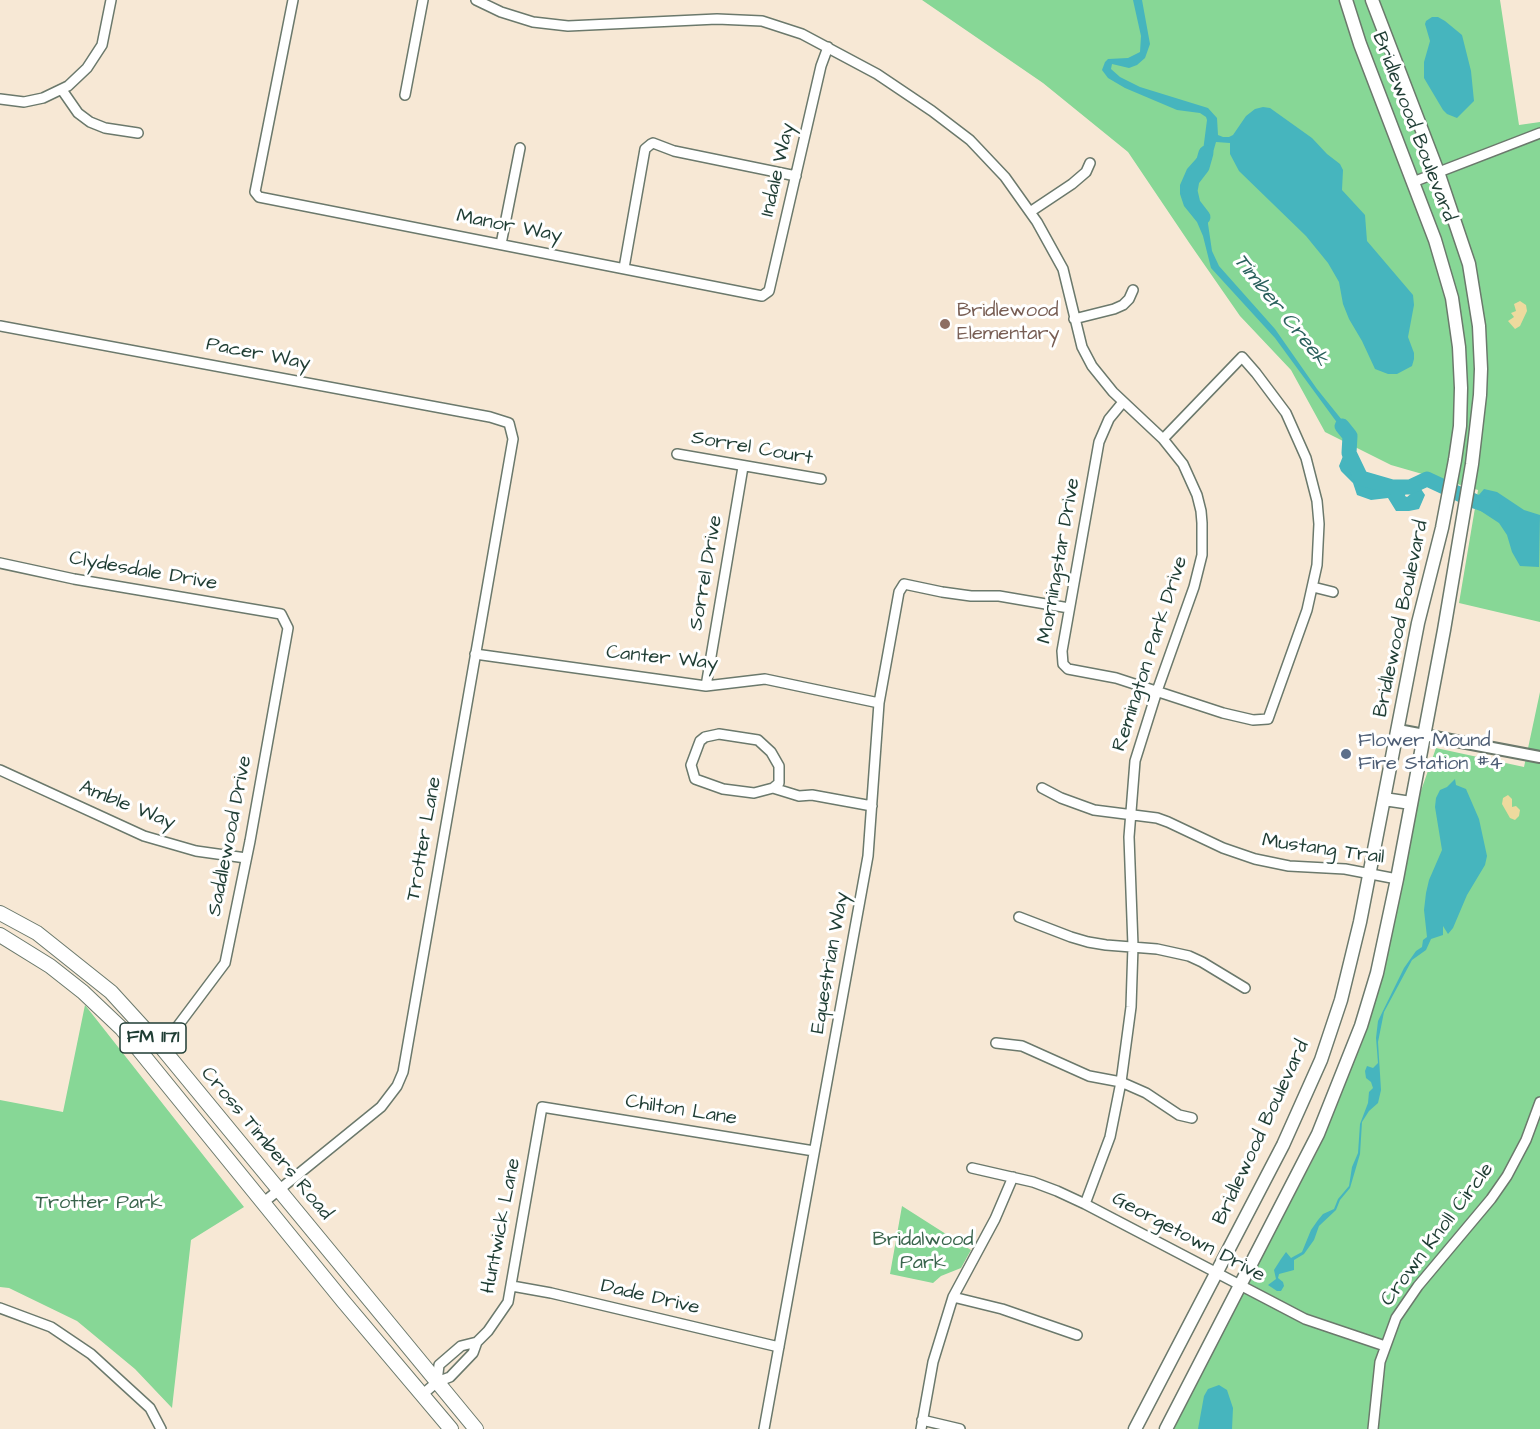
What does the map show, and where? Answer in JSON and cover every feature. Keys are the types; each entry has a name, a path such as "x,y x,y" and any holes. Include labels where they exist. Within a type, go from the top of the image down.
{"main road":[{"name":"Bridlewood Boulevard","path":"1135,1429 1283,1145 1321,1060 1353,955 1424,596 1445,513 1455,460 1461,402 1461,365 1452,298 1440,257 1360,44 1346,0"},
{"name":"Bridlewood Boulevard","path":"1166,1429 1314,1142 1348,1064 1361,1026 1377,973 1397,879 1425,735 1472,464 1480,395 1479,326 1469,264 1438,172 1372,0"},
{"path":"1384,799 1411,803"},
{"name":"Cross Timbers Road","path":"0,913 37,933 111,992 158,1043 476,1429"},
{"name":"Cross Timbers Road","path":"0,935 58,972 122,1029 343,1301 451,1429"}],"street":[{"path":"0,99 24,102 43,98 68,86 87,68 102,45 111,0"},
{"name":"Manor Way","path":"293,0 255,192 260,197 758,295"},
{"path":"405,95 423,0"},
{"name":"Remington Park Drive","path":"476,0 501,12 533,22 568,26 754,20 802,34 877,74 970,140 1005,177 1052,245 1067,281 1074,320 1082,347 1092,366 1104,383 1163,439 1184,464 1200,511 1202,555 1194,588 1135,761 1129,837 1133,946 1131,1007 1121,1083 1110,1137 1085,1204"},
{"name":"Indale Way","path":"758,295 762,296 769,291 821,66 828,46"},
{"path":"62,90 78,113 90,122 105,128 138,133"},
{"path":"1413,182 1540,133"},
{"path":"624,268 645,149 648,145 653,143 674,151 796,176"},
{"path":"501,244 520,148"},
{"path":"1030,212 1072,184 1086,172 1090,163"},
{"path":"1074,320 1122,305 1129,299 1133,290"},
{"name":"Pacer Way","path":"0,326 478,415 509,423"},
{"path":"1163,439 1242,357 1286,413 1306,458 1315,493 1319,524 1317,565 1313,587 1333,592"},
{"name":"Morningstar Drive","path":"1123,402 1109,419 1101,436 1062,651 1064,664 1068,669 1116,678 1223,713 1253,720 1268,719 1313,587"},
{"name":"Trotter Lane","path":"264,1202 381,1107 397,1086 403,1072 513,439 509,423"},
{"name":"Sorrel Court","path":"677,454 821,479"},
{"name":"Sorrel Drive","path":"706,686 743,467"},
{"name":"Clydesdale Drive","path":"0,563 74,579 281,614"},
{"name":"Equestrian Way","path":"764,1429 868,856 879,703 897,600 904,584 952,594 999,597 1069,608"},
{"name":"Saddlewood Drive","path":"158,1043 177,1027 225,963 288,628 281,614"},
{"name":"Canter Way","path":"475,654 706,686 765,679 879,703"},
{"path":"1398,730 1540,757"},
{"path":"773,788 780,783 779,766 771,752 758,740 719,734 705,737 700,741 691,765 695,779 723,789 754,793 773,788 800,796 812,795 872,806"},
{"name":"Amble Way","path":"0,770 144,836 196,851 246,858"},
{"name":"Mustang Trail","path":"1041,788 1087,808 1168,822 1223,848 1263,861 1289,866 1345,869 1397,879"},
{"path":"1019,917 1071,937 1106,945 1157,949 1189,956 1245,988"},
{"path":"996,1043 1022,1046 1081,1074 1121,1083 1146,1093 1179,1115 1192,1118"},
{"name":"Crown Knoll Circle","path":"1373,1429 1377,1380 1385,1346 1403,1306 1491,1199 1507,1176 1520,1152 1540,1102"},
{"name":"Chilton Lane","path":"542,1107 814,1151"},
{"name":"Huntwick Lane","path":"423,1394 437,1382 450,1377 473,1353 477,1342 500,1316 508,1302 542,1107"},
{"name":"Georgetown Drive","path":"972,1168 1013,1177 1057,1191 1315,1323 1385,1346"},
{"path":"960,1429 921,1425 933,1362 953,1297 995,1219 1013,1177"},
{"name":"Dade Drive","path":"512,1286 551,1293 779,1347"},
{"path":"953,1297 1002,1309 1077,1335"},
{"path":"0,1308 51,1327 91,1354 150,1408 161,1429"},
{"name":"Huntwick Lane","path":"437,1382 439,1365 461,1346 477,1342"}],"green space":[{"path":"922,0 1500,0 1519,125 1540,122 1540,622 1459,603 1478,490 1391,465 1325,432 1291,370 1240,316 1128,152 1043,83"},
{"path":"1540,692 1540,1429 1171,1429 1317,1152 1363,1040 1385,956 1416,805 1436,748 1524,767"},
{"name":"Trotter Park","path":"85,1005 244,1207 191,1240 172,1408 135,1369 77,1321 9,1288 0,1287 0,1100 63,1112"},
{"name":"Bridalwood Park","path":"902,1206 971,1250 961,1268 941,1276 933,1283 890,1274"}],"sand":[{"path":"1520,301 1526,305 1527,311 1520,326 1515,329 1508,321 1514,317 1511,313 1516,311 1514,304"},
{"path":"1508,795 1512,799 1512,807 1516,806 1520,810 1515,820 1510,818 1502,804 1503,798"}],"water":[{"path":"1133,0 1142,0 1150,44 1145,58 1137,65 1129,68 1112,64 1111,69 1120,77 1140,87 1208,108 1217,118 1218,135 1223,137 1233,135 1246,116 1255,109 1270,108 1312,138 1340,164 1343,170 1342,190 1365,215 1367,241 1413,295 1414,305 1408,337 1414,359 1412,366 1397,374 1388,374 1375,369 1349,319 1343,304 1339,282 1328,263 1306,236 1239,171 1230,154 1230,143 1216,142 1210,163 1192,176 1189,181 1189,193 1191,199 1207,217 1212,251 1219,266 1275,329 1317,389 1350,430 1352,436 1347,449 1369,475 1372,485 1377,489 1388,488 1393,482 1401,483 1407,486 1405,496 1407,497 1418,488 1421,489 1425,495 1419,509 1396,511 1388,498 1371,500 1357,495 1353,483 1339,466 1347,446 1347,434 1275,338 1211,268 1203,236 1197,222 1184,206 1180,194 1180,185 1187,169 1203,151 1206,117 1200,113 1177,110 1125,88 1108,78 1102,70 1108,59 1128,58 1140,52 1141,36"},
{"path":"1432,17 1445,21 1462,35 1471,71 1474,101 1457,118 1443,110 1424,78 1424,62 1430,41 1425,24"},
{"path":"1484,489 1497,492 1524,510 1540,515 1539,567 1520,566 1512,552 1507,535 1499,523 1473,506 1475,496 1478,496"},
{"path":"1455,779 1456,785 1466,789 1479,819 1487,856 1485,865 1467,895 1453,928 1448,934 1443,926 1443,935 1431,939 1426,950 1412,960 1384,1012 1378,1042 1381,1090 1378,1103 1362,1122 1360,1154 1350,1188 1340,1200 1336,1210 1319,1226 1314,1240 1304,1254 1294,1260 1294,1270 1279,1274 1278,1278 1284,1286 1281,1291 1277,1291 1268,1285 1276,1279 1274,1270 1281,1259 1286,1252 1291,1258 1302,1252 1318,1220 1323,1214 1334,1209 1338,1199 1349,1186 1352,1167 1358,1153 1360,1124 1368,1103 1369,1092 1373,1088 1371,1082 1366,1078 1365,1071 1367,1066 1373,1068 1378,1063 1376,1038 1378,1021 1404,968 1416,951 1422,947 1423,940 1427,937 1424,910 1426,893 1442,850 1435,807 1436,798 1440,790"},
{"path":"1219,1385 1227,1390 1233,1408 1232,1429 1198,1429 1204,1396 1208,1389"}],"waterway":[{"name":"Timber Creek","path":"1203,217 1193,204 1190,191 1192,180 1202,167 1206,153"},
{"name":"Timber Creek","path":"1342,426 1350,436 1349,453 1361,478 1392,487 1410,487 1427,479 1492,507"}],"place":[{"name":"Bridlewood Elementary","path":"945,324"},
{"name":"Flower Mound Fire Station #4","path":"1346,754"}]}
